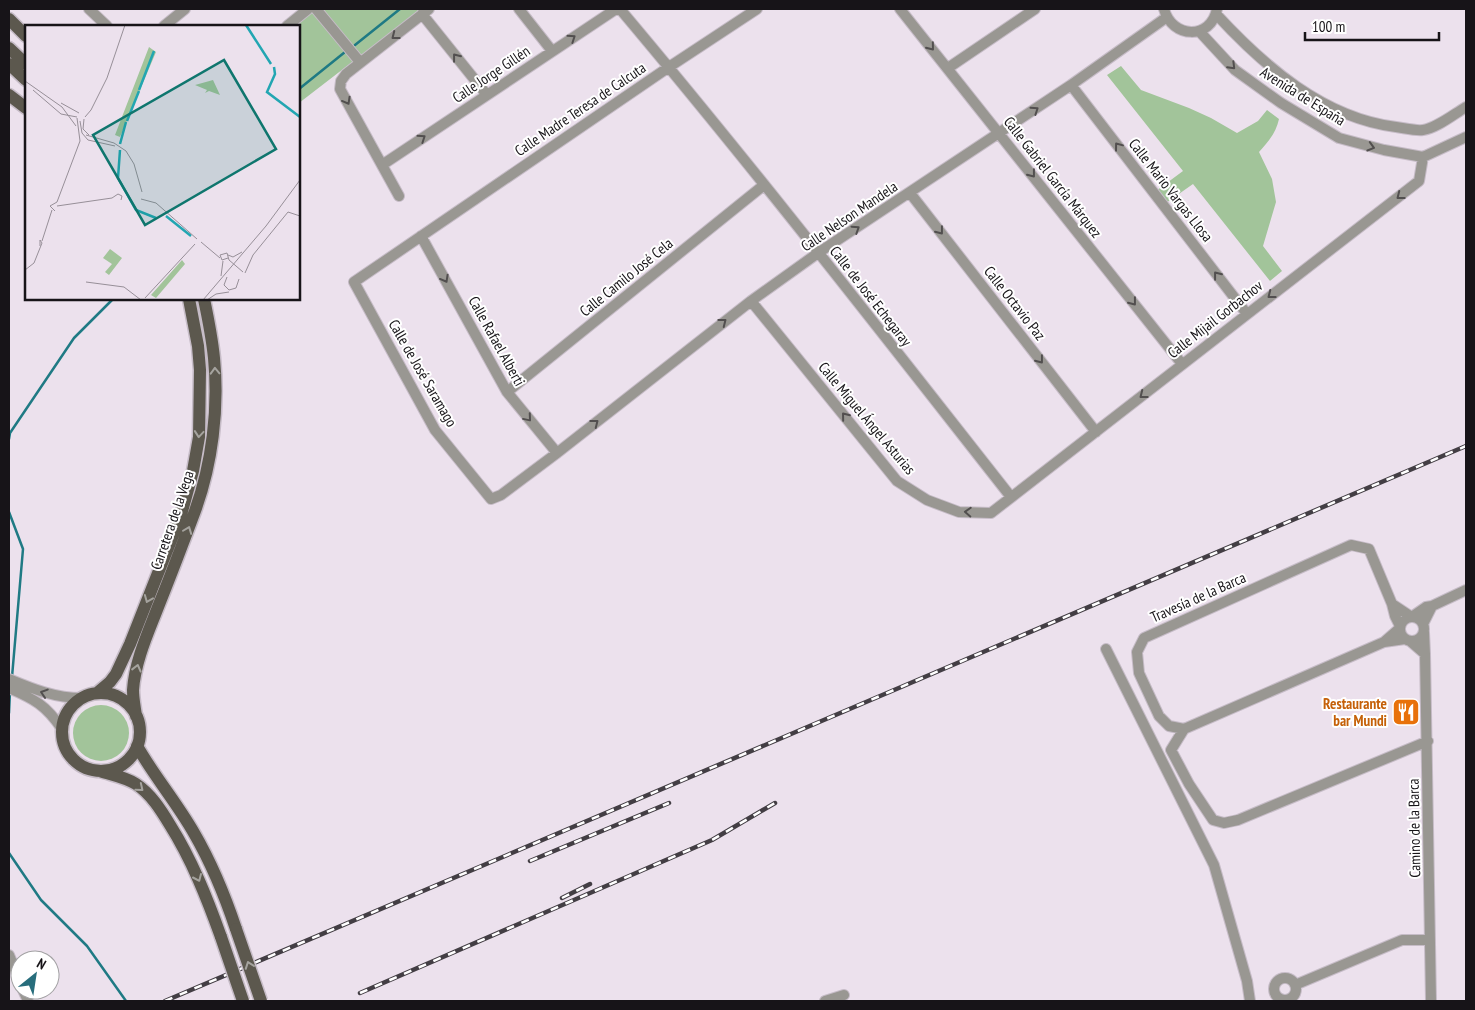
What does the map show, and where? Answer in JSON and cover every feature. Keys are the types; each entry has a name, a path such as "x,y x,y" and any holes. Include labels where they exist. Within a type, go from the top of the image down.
{"main road":[{"path":"9,19 25,35"},
{"path":"9,48 25,63"},
{"path":"9,64 25,79"},
{"path":"9,95 25,107"},
{"name":"Carretera de la Vega","path":"98,693 110,682 123,661 176,529 190,485 199,437 201,392 198,346 189,300"},
{"name":"Carretera de la Vega","path":"136,716 133,689 139,659 195,510 212,441 215,405 214,359 204,300"},
{"path":"95,770 108,770 120,765 130,757 137,746 140,731 136,716 130,706 121,698 109,694 98,693 82,698 69,709 64,718 62,729 67,751 74,760 84,767 124,778 144,790 152,799 176,834 193,866 221,937 243,1001"},
{"path":"137,746 182,812 203,848 221,888 262,1001"}],"street":[{"path":"89,9 105,25"},
{"path":"165,25 185,9"},
{"path":"288,25 308,9"},
{"path":"316,9 360,62"},
{"path":"519,9 552,52"},
{"name":"Calle Jorge Gillén","path":"382,165 618,9"},
{"name":"Calle de José Echegaray","path":"618,9 669,67 1011,497"},
{"name":"Calle Madre Teresa de Calcuta","path":"421,236 757,9"},
{"name":"Calle Gabriel García Márquez","path":"900,9 1182,364"},
{"path":"948,68 1035,9"},
{"path":"399,196 340,89 341,81 346,74 426,11 487,95"},
{"path":"1166,13 1171,24 1184,31 1192,32 1206,27 1212,21 1216,11"},
{"name":"Avenida de España","path":"1216,11 1240,40 1292,84 1330,107 1378,124 1423,130 1440,123 1466,107"},
{"name":"Calle Nelson Mandela","path":"557,453 751,301 1071,85 1166,13"},
{"name":"Avenida de España","path":"1199,30 1235,70 1281,103 1340,138 1384,150 1423,157"},
{"name":"Calle Mario Vargas Llosa","path":"1071,85 1247,314"},
{"path":"1423,157 1466,137"},
{"name":"Calle Mijail Gorbachov","path":"1011,497 1419,181 1423,157"},
{"name":"Calle Camilo José Cela","path":"507,392 764,185"},
{"name":"Calle Octavio Paz","path":"910,193 1096,432"},
{"name":"Calle Rafael Alberti","path":"421,236 507,392 557,453"},
{"name":"Calle de José Saramago","path":"421,236 354,282 435,430 491,499 501,495 557,453"},
{"name":"Calle Miguel Ángel Asturias","path":"751,301 897,481 926,500 959,512 990,514 1011,497"},
{"name":"Travesía de la Barca","path":"1184,729 1169,726 1159,716 1139,673 1137,652 1144,638 1352,545 1369,549 1392,604"},
{"path":"1384,642 1400,627 1403,620 1426,607 1466,590"},
{"path":"1392,604 1418,618 1424,628"},
{"path":"1392,604 1402,635 1426,654"},
{"path":"1428,741 1238,820 1224,822 1214,820 1189,784 1171,750 1184,729 1384,642 1416,640 1420,638 1432,606"},
{"name":"Camino de la Barca","path":"1424,628 1428,741 1431,1001"},
{"path":"1106,649 1214,864 1247,981 1250,1001"},
{"path":"9,679 52,695 82,698"},
{"path":"9,688 39,703 51,713 62,729"},
{"path":"1295,985 1402,940 1430,940"},
{"path":"825,1001 844,995"}],"green space":[{"path":"312,9 421,9 300,102 300,25 291,25"},
{"path":"1121,66 1141,90 1189,108 1237,133 1258,121 1267,110 1279,119 1274,133 1259,152 1272,179 1276,202 1263,246 1282,271 1270,281 1193,184 1166,203 1156,191 1183,171 1107,75"},
{"path":"96,705 106,705 121,713 127,722 129,733 127,744 121,753 106,761 96,761 85,756 78,749 73,738 73,728 78,717 85,710"}],"waterway":[{"path":"355,45 400,9"},
{"path":"300,88 345,52"},
{"path":"9,439 10,433 74,338 112,300"},
{"path":"9,512 23,549 12,677"},
{"path":"9,713 10,692"},
{"path":"9,853 41,900 87,946 126,1001"}],"railway":[{"path":"165,1001 1466,446"},
{"path":"530,861 669,803"},
{"path":"360,993 712,840 775,803"},
{"path":"562,898 590,884"}],"place":[{"name":"Restaurante bar Mundi","path":"1406,712"}]}
